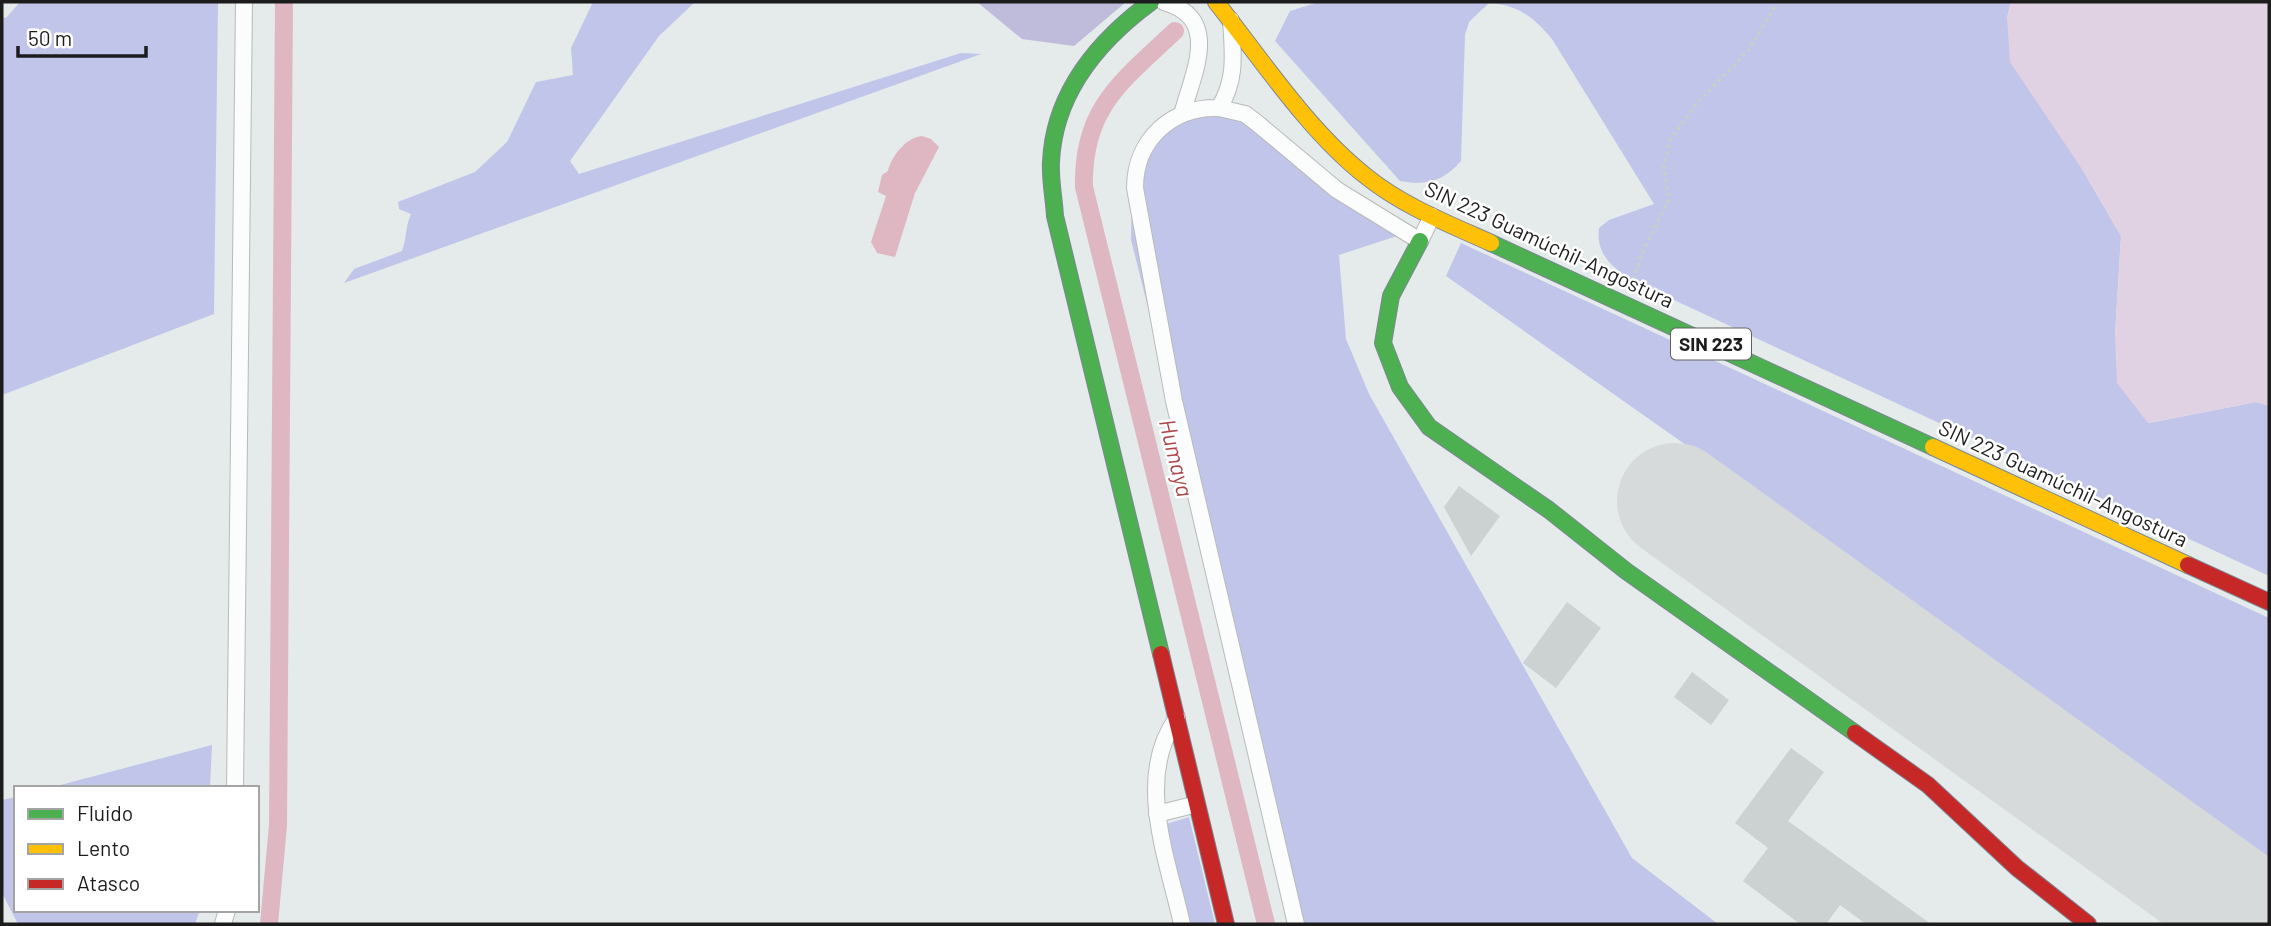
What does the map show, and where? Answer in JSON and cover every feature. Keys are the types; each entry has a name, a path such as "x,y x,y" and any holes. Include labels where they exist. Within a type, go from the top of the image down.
{"street":[{"path":"235,786 244,2"},
{"path":"1151,2 1126,18 1093,55 1072,87 1057,121 1051,160 1055,216 1066,272 1226,924"},
{"path":"1164,2 1183,9 1196,22 1200,40 1183,111"},
{"name":"SIN 223 Guamúchil-Angostura","path":"1216,2 1334,149 1369,179 1432,216 2269,602"},
{"path":"1219,108 1233,78 1231,19"},
{"path":"1296,924 1174,401 1141,234 1135,188 1138,160 1150,138 1183,111 1199,107 1245,114 1337,191 1420,241"},
{"path":"1432,216 1391,296 1383,343 1400,387 1429,426 1549,510 1637,579 1928,785 2017,868 2088,924"},
{"path":"1177,718 1169,729 1157,766 1157,814 1182,924"},
{"path":"1157,814 1197,804"}],"path":[{"path":"1625,304 1640,258 1669,199 1664,169 1670,140 1699,102 1749,50 1778,2"}],"shaded area":[{"path":"20,2 218,2 214,314 2,395 2,17 6,18"},
{"path":"593,2 695,2 659,36 570,161 579,174 961,53 981,54 344,283 354,269 402,251 411,214 399,209 398,202 475,172 507,142 536,82 573,75 571,48"},
{"path":"977,2 1126,2 1074,46 1022,39"},
{"path":"1319,2 2011,2 2007,18 2082,169 2121,236 2115,335 2149,423 2256,402 2269,406 2269,576 1624,275 1606,258 1600,245 1599,228 1609,220 1654,204 1552,39 1532,18 1517,9 1489,3 1469,22 1465,35 1461,161 1448,173 1434,180 1418,183 1400,181 1275,41 1290,11"},
{"path":"2011,2 2269,2 2269,406 2256,402 2148,423 2117,383 2115,335 2121,236 2082,169 2010,62 2007,17"},
{"path":"1182,106 1243,110 1403,234 1339,255 1346,339 1369,394 1632,858 1718,924 1298,924 1247,699 1131,240 1132,171"},
{"path":"922,136 931,139 939,147 915,193 895,257 877,253 871,242 886,196 878,192 882,175 888,171 892,160 905,144"},
{"path":"1461,243 2269,618 2269,903 1686,485 1703,457 1446,276"},
{"path":"212,745 210,786 57,786"},
{"path":"14,797 14,912 199,912 195,924 18,924 2,893 2,800"},
{"path":"1189,817 1215,924 1178,924 1166,824"}],"building":[{"path":"1459,486 1500,516 1471,556 1444,507"},
{"path":"1567,602 1601,628 1556,688 1523,663"},
{"path":"1692,672 1729,700 1711,725 1674,697"},
{"path":"1791,748 1824,772 1788,821 1931,924 1866,924 1840,905 1826,924 1800,924 1743,881 1768,848 1735,823"}],"waterway":[{"path":"269,924 278,825 284,2"},
{"name":"Humaya","path":"1175,31 1122,82 1098,116 1085,160 1084,187 1266,924"}],"runway":[{"path":"1675,501 2263,924"}],"traffic: fast":[{"path":"1151,2 1113,34 1082,71 1060,114 1054,137 1051,169 1055,216 1161,654"},
{"path":"1420,241 1391,296 1383,343 1400,387 1429,427 1549,510 1626,571 1855,733"},
{"path":"1491,243 1933,447"}],"traffic: slow":[{"path":"1216,2 1306,117 1346,159 1396,197 1491,243"},
{"path":"1933,447 2188,565"}],"traffic: jam":[{"path":"2188,565 2269,602"},
{"path":"1161,654 1226,924"},
{"path":"1855,733 1928,785 2017,868 2088,924"}]}
